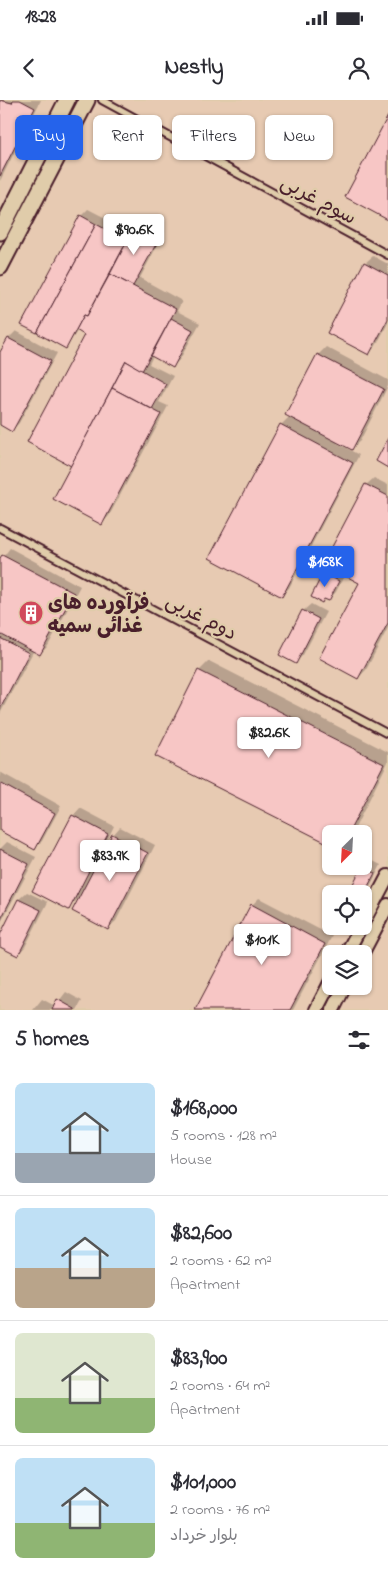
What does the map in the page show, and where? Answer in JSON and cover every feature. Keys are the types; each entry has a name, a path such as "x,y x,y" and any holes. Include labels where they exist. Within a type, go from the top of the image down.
{"street":[{"path":"0,232 67,100"},
{"path":"0,267 87,100"},
{"path":"372,906 388,876"},
{"path":"367,945 388,905"},
{"path":"316,1010 324,995"},
{"path":"332,1010 340,995"}],"lane":[{"name":"سوم غربی","path":"102,100 388,255"},
{"name":"دوم غربی","path":"0,528 388,734"}],"shaded area":[{"path":"0,100 388,100 388,1010 0,1010"}],"building":[{"path":"0,100 12,103 13,100 20,100 35,108 31,115 15,115 15,147 0,176"},
{"path":"388,116 388,220 345,197"},
{"path":"80,215 96,224 37,333 21,325"},
{"path":"96,224 127,241 87,316 84,315 66,349 37,333"},
{"path":"135,226 159,239 133,286 110,274"},
{"path":"364,262 388,275 388,319 369,355 327,333"},
{"path":"110,274 176,309 142,371 126,361 71,466 27,442 84,335 76,330 84,315 87,316"},
{"path":"171,318 193,330 173,368 151,356"},
{"path":"8,338 51,361 12,432 0,425 0,352"},
{"path":"317,354 384,389 352,450 285,415"},
{"path":"126,361 166,384 152,409 112,388"},
{"path":"112,388 161,414 102,525 53,499"},
{"path":"280,424 353,463 282,597 209,558"},
{"path":"388,438 388,468 376,461"},
{"path":"365,484 388,496 388,623 358,679 319,658 359,583 323,564"},
{"name":"فرآورده های غذائی سمیه","path":"2,555 74,593 40,655 0,634 0,558"},
{"path":"323,573 339,581 329,601 324,599 322,603 311,597"},
{"path":"302,610 319,619 296,664 279,655"},
{"name":"فرآورده های غذائی سمیه","path":"0,638 29,653 0,709"},
{"path":"198,670 384,764 353,825 322,825 322,840 155,756"},
{"path":"0,783 55,813 35,850 0,831"},
{"path":"72,815 108,834 69,910 32,891"},
{"path":"112,834 148,853 108,930 72,911"},
{"path":"0,849 29,864 0,921"},
{"path":"372,871 375,873 369,885 352,885 358,875 372,875"},
{"path":"18,899 41,910 18,956 0,947 0,935"},
{"path":"251,904 325,944 322,945 322,950 290,1010 195,1010"},
{"path":"57,999 75,1009 75,1010 52,1010"}],"place":[{"name":"فرآورده های غذائی سمیه","path":"31,613"}]}
